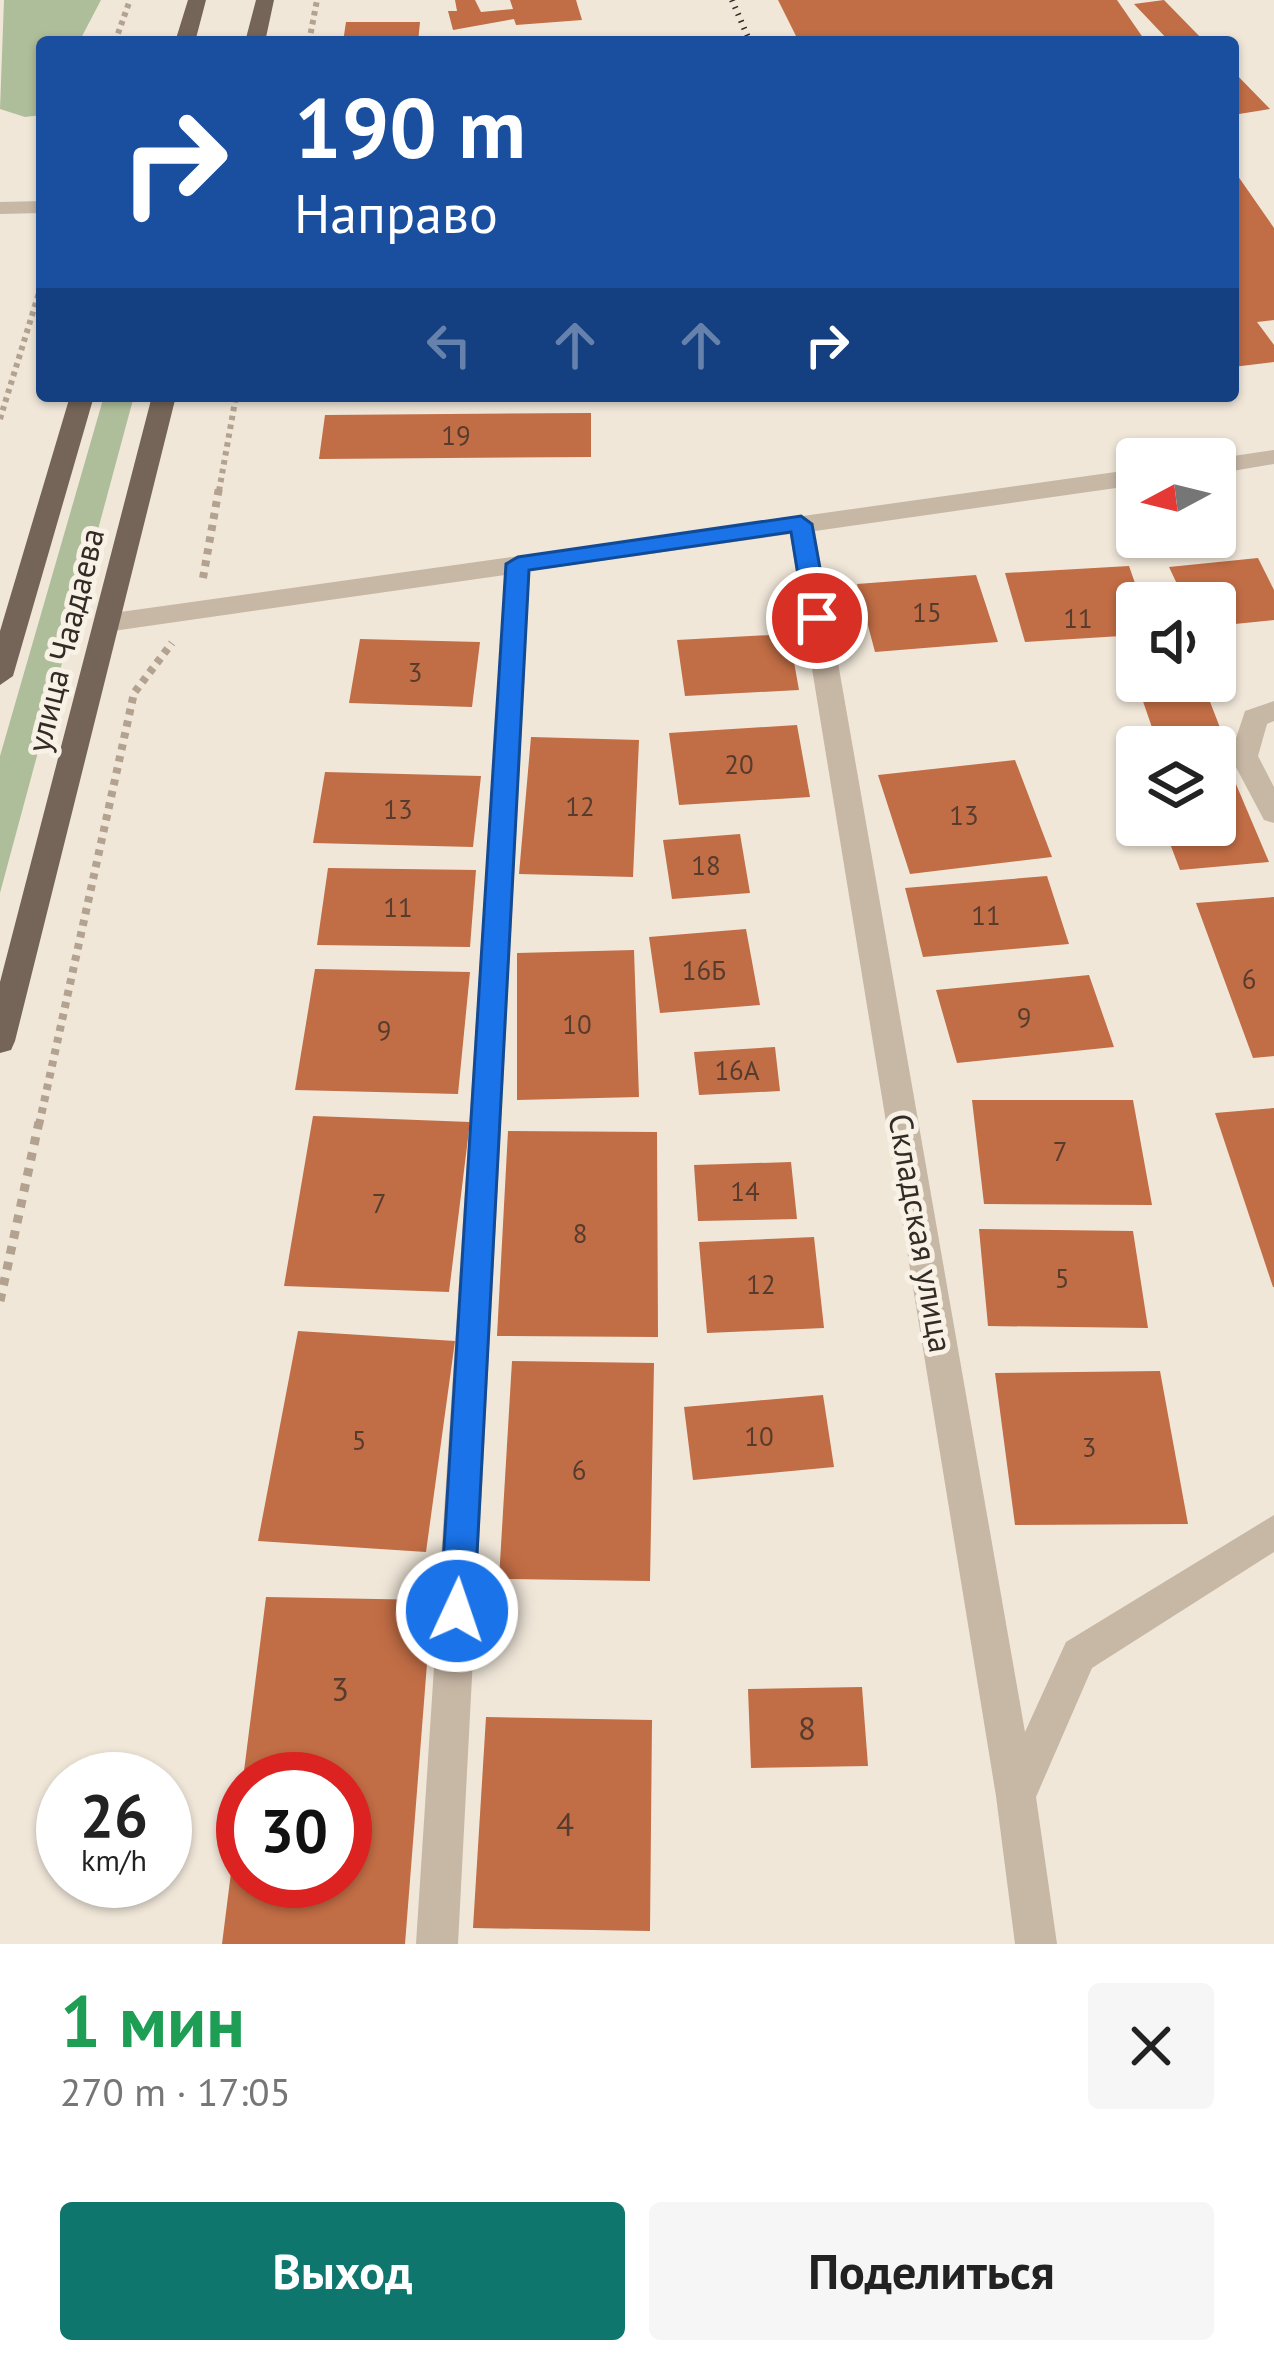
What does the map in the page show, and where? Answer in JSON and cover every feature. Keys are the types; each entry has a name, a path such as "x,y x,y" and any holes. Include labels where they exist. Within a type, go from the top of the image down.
{"main road":[{"path":"187,36 197,0"},
{"path":"257,36 266,0"},
{"name":"улица Чаадаева","path":"0,676 80,402"},
{"name":"улица Чаадаева","path":"0,1041 162,402"}],"street":[{"path":"0,208 36,207"},
{"path":"1236,463 1273,458"},
{"path":"106,623 1116,479"},
{"name":"Складская улица","path":"801,524 1016,1796 1036,1944"},
{"path":"437,1944 518,564"},
{"path":"1274,710 1255,718 1244,756 1274,813"},
{"path":"1016,1796 1079,1655 1274,1532"}],"path":[{"path":"117,36 130,0"},
{"path":"310,36 317,0"},
{"path":"0,418 36,302"},
{"path":"0,1301 134,694 197,610 235,402"}],"green space":[{"path":"4,0 101,0 82,36 36,36 36,116 0,109"},
{"path":"102,402 132,402 0,893 0,756"}],"building":[{"path":"455,0 475,0 481,12 513,9 510,0 576,0 582,20 516,25 514,19 453,30 448,11 457,11"},
{"path":"778,0 1117,0 1142,36 796,36"},
{"path":"1164,0 1199,36 1164,36 1134,4"},
{"path":"346,22 420,22 419,36 344,36"},
{"path":"1239,77 1270,109 1239,114"},
{"path":"1239,178 1274,228 1274,320 1257,322 1274,345 1274,362 1239,366"},
{"path":"591,413 591,457 319,459 325,415"},
{"path":"1258,558 1274,590 1274,620 1236,624 1236,582 1176,582 1169,567"},
{"path":"1129,566 1135,582 1116,582 1116,636 1025,642 1005,573"},
{"path":"976,575 998,642 875,652 857,584"},
{"path":"789,634 799,690 685,696 677,640"},
{"path":"360,639 480,642 472,707 349,703"},
{"path":"1143,702 1210,702 1219,726 1151,726"},
{"path":"797,725 810,797 679,805 669,733"},
{"path":"531,737 639,740 633,877 519,874"},
{"path":"1015,760 1052,857 910,874 878,775"},
{"path":"325,772 481,776 473,847 313,843"},
{"path":"1236,784 1269,862 1180,870 1171,846 1236,846"},
{"path":"740,834 750,893 672,899 663,840"},
{"path":"328,868 476,870 470,947 317,945"},
{"path":"1047,876 1069,944 923,957 905,888"},
{"path":"1274,897 1274,1056 1253,1058 1196,903"},
{"path":"746,929 760,1005 660,1013 649,937"},
{"path":"634,950 639,1097 517,1100 517,953"},
{"path":"315,969 470,972 458,1094 295,1090"},
{"path":"1089,975 1114,1047 957,1063 936,990"},
{"path":"775,1047 780,1091 699,1095 694,1052"},
{"path":"972,1100 1133,1100 1152,1205 984,1204"},
{"path":"1274,1108 1274,1287 1273,1287 1215,1113"},
{"path":"313,1116 470,1122 449,1292 284,1286"},
{"path":"508,1131 657,1132 658,1337 497,1336"},
{"path":"791,1162 797,1219 698,1221 694,1165"},
{"path":"979,1229 1133,1231 1148,1328 988,1326"},
{"path":"814,1237 824,1328 707,1333 699,1242"},
{"path":"298,1331 455,1341 426,1552 258,1541"},
{"path":"512,1361 654,1363 650,1581 499,1579"},
{"path":"1160,1371 1188,1524 1015,1525 995,1373"},
{"path":"823,1395 834,1467 693,1480 684,1407"},
{"path":"266,1597 432,1600 405,1944 222,1944 227,1908 372,1908 372,1752 246,1752"},
{"path":"862,1687 868,1766 751,1768 748,1689"},
{"path":"486,1717 652,1720 650,1931 473,1928"}],"railway":[{"path":"732,0 747,36"}],"route":[{"path":"457,1611 518,564 801,524 817,618"}]}
